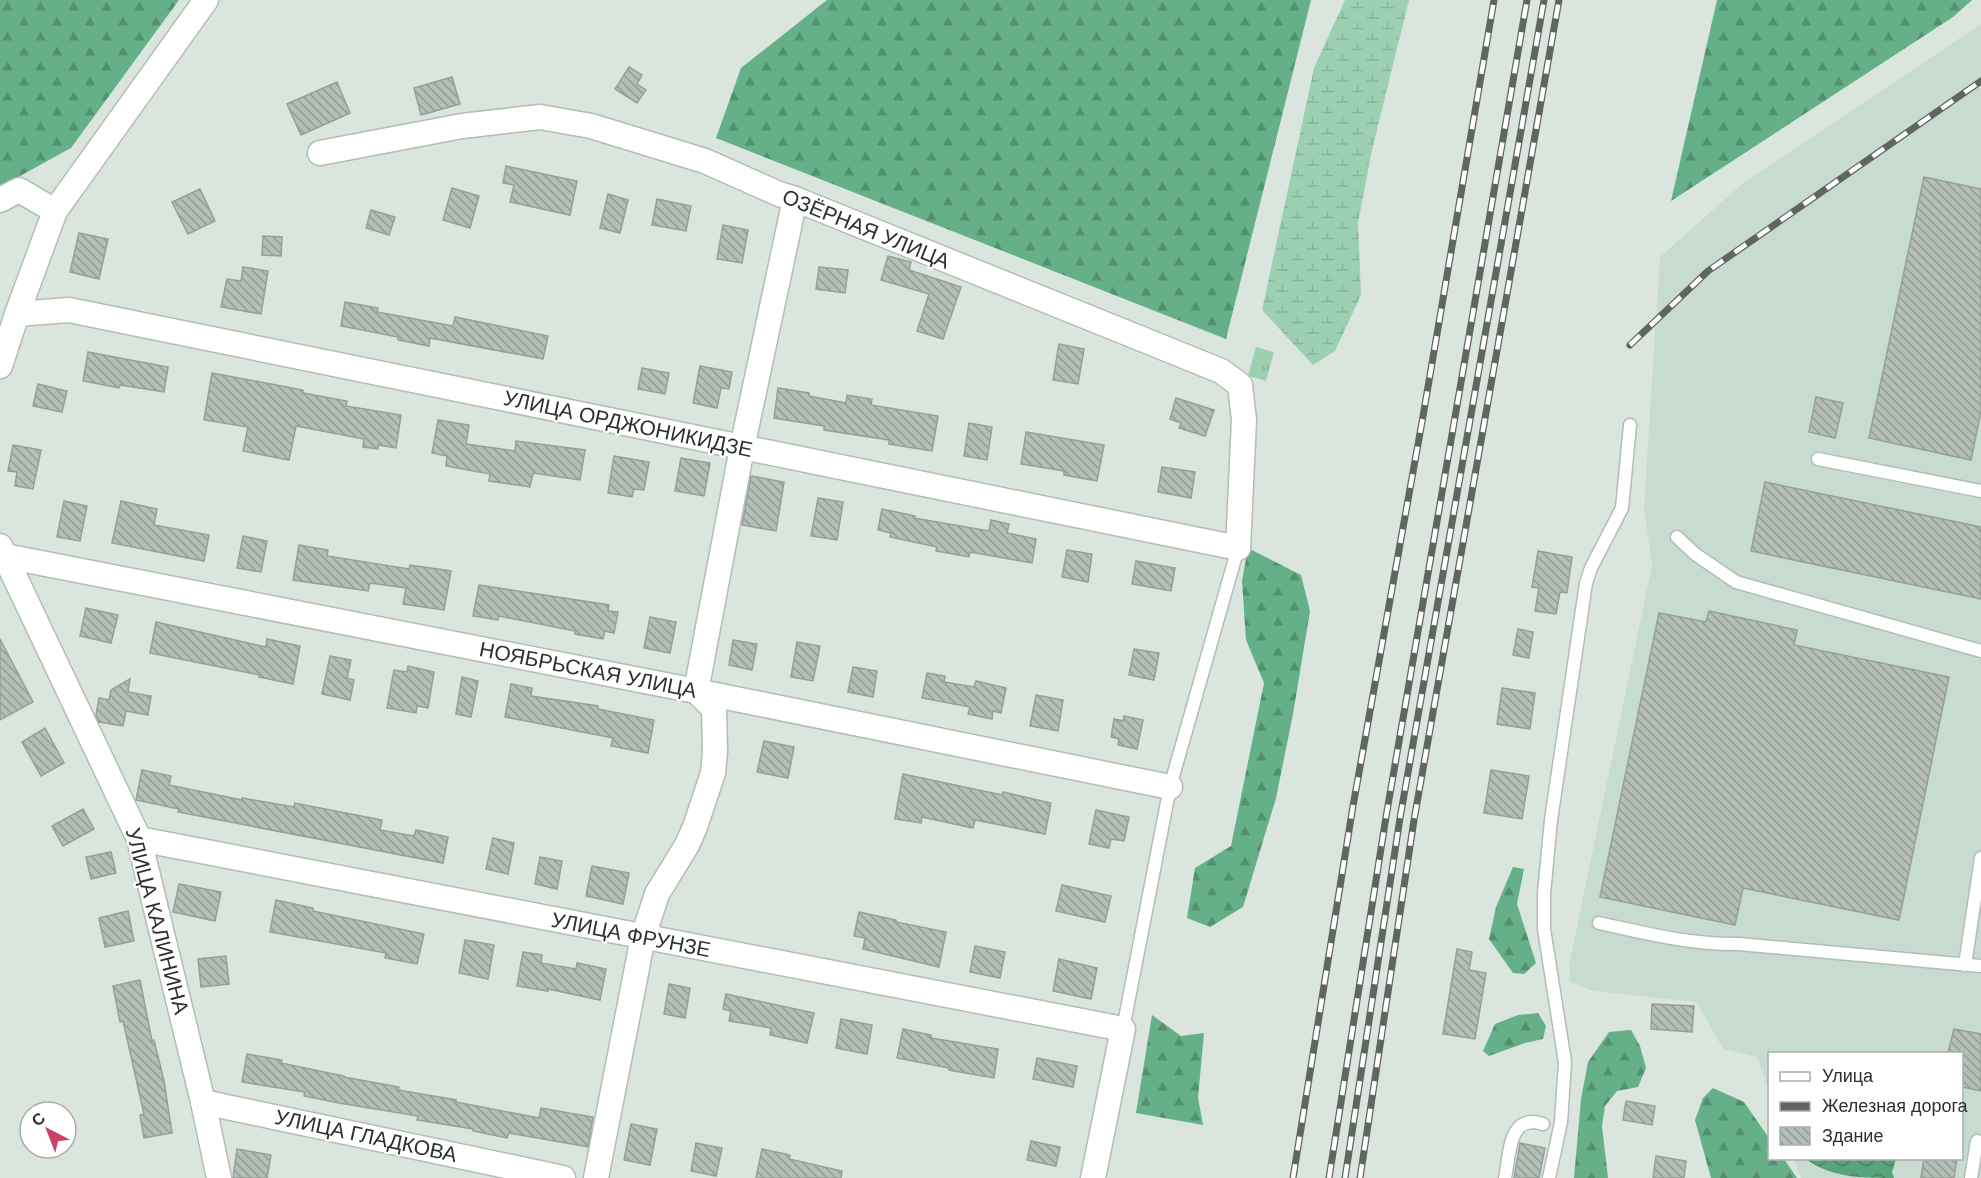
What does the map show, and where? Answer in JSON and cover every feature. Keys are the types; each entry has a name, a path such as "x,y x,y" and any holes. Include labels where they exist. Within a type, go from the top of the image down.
{"street":[{"path":"0,366 55,211 206,0"},
{"name":"ОЗЁРНАЯ УЛИЦА","path":"320,153 462,126 540,117 591,126 705,161 779,194 1221,371 1240,386 1244,420 1238,548"},
{"path":"0,200 19,190 55,211"},
{"path":"597,1178 643,937 657,894 687,845 695,827 712,773 715,752 714,709 696,692 742,448 795,199"},
{"name":"УЛИЦА ОРДЖОНИКИДЗЕ","path":"17,314 69,310 1238,548"},
{"name":"НОЯБРЬСКАЯ УЛИЦА","path":"2,551 1170,788"},
{"name":"УЛИЦА КАЛИНИНА","path":"2,551 139,839 203,1102 219,1178"},
{"name":"УЛИЦА ФРУНЗЕ","path":"139,839 1123,1029"},
{"path":"1093,1178 1123,1029"},
{"name":"УЛИЦА ГЛАДКОВА","path":"203,1102 563,1178"}],"lane":[{"path":"1549,1178 1561,1122 1565,1062 1544,929 1544,893 1550,830 1586,583 1591,568 1622,508 1630,425"},
{"path":"1818,459 1981,491"},
{"path":"1677,537 1695,554 1736,582 1981,651"},
{"path":"1123,1029 1170,788 1238,548"},
{"path":"1965,965 1981,858"},
{"path":"1599,923 1695,943 1739,944 1981,966"},
{"path":"1505,1178 1513,1135 1517,1127 1530,1122 1543,1124"},
{"path":"1971,1178 1977,1141"}],"shaded area":[{"path":"1981,24 1981,1178 1801,1178 1794,1160 1963,1160 1963,1052 1768,1052 1768,1088 1757,1057 1723,1049 1697,1002 1593,991 1570,982 1569,965 1652,566 1644,507 1660,257 1742,184"}],"green space":[{"path":"0,0 179,0 71,148 0,187"},
{"path":"827,0 1311,0 1226,339 716,138 741,68"},
{"path":"1345,0 1409,0 1372,150 1358,223 1361,295 1335,351 1313,365 1262,310 1314,68"},
{"path":"1717,0 1972,0 1953,17 1671,201"},
{"path":"1256,347 1274,352 1266,381 1248,376"},
{"path":"1248,548 1301,575 1310,611 1276,798 1243,907 1210,927 1187,918 1195,868 1231,846 1264,683 1246,640 1242,581"},
{"path":"1513,867 1524,869 1517,904 1536,963 1524,974 1513,973 1489,939 1496,907"},
{"path":"1538,1013 1546,1026 1543,1039 1489,1056 1483,1051 1495,1024 1518,1015"},
{"path":"1152,1015 1181,1036 1204,1033 1198,1098 1203,1125 1136,1113"},
{"path":"1631,1030 1640,1046 1646,1068 1638,1087 1617,1091 1605,1106 1602,1126 1608,1178 1574,1178 1581,1099 1588,1062 1609,1032"},
{"path":"1713,1088 1744,1102 1768,1137 1768,1160 1785,1160 1797,1178 1711,1178 1695,1120 1703,1098"}],"water":[{"path":"1808,1160 1896,1160 1892,1172 1894,1178 1847,1176"}],"building":[{"path":"629,67 642,75 637,84 646,90 637,103 615,89"},
{"path":"452,77 460,104 421,115 414,88"},
{"path":"337,82 350,113 301,135 287,104"},
{"path":"506,166 577,181 570,215 510,202 514,185 503,183"},
{"path":"1924,177 1981,189 1981,411 1971,460 1869,438"},
{"path":"452,188 479,196 470,228 443,220"},
{"path":"200,189 215,221 188,234 172,202"},
{"path":"608,194 628,200 620,233 600,228"},
{"path":"657,199 691,206 686,231 652,225"},
{"path":"371,210 395,217 389,235 366,228"},
{"path":"723,225 748,230 742,263 717,259"},
{"path":"79,233 108,239 99,279 70,272"},
{"path":"263,236 282,237 281,256 262,255"},
{"path":"888,256 911,262 909,270 961,287 943,339 917,331 929,294 881,280"},
{"path":"243,267 268,271 261,314 221,307 227,279 241,281"},
{"path":"819,267 848,270 845,293 816,289"},
{"path":"345,302 378,308 377,312 453,326 455,317 548,336 543,359 430,338 429,346 398,340 398,337 341,326"},
{"path":"1059,344 1084,349 1078,384 1053,380"},
{"path":"88,352 168,367 164,392 120,385 119,388 83,381"},
{"path":"700,366 732,372 729,389 721,388 717,408 693,403"},
{"path":"642,368 669,373 665,394 638,389"},
{"path":"212,373 303,390 303,393 347,401 346,406 401,415 396,448 378,445 378,449 363,447 364,439 296,426 289,460 243,451 248,427 204,420"},
{"path":"38,384 67,391 62,412 33,406"},
{"path":"778,388 846,403 847,395 872,399 871,405 938,416 932,451 889,444 889,440 824,430 824,426 774,418"},
{"path":"1816,397 1843,403 1835,438 1809,432"},
{"path":"1176,398 1214,410 1205,436 1179,428 1181,423 1170,419"},
{"path":"438,420 469,425 466,444 515,451 516,441 585,450 580,480 533,473 530,487 489,481 490,474 446,466 447,456 432,453"},
{"path":"969,423 992,427 987,460 964,456"},
{"path":"1026,432 1104,445 1097,481 1064,475 1064,471 1021,464"},
{"path":"13,445 41,450 33,489 15,486 17,472 8,471"},
{"path":"614,456 649,462 644,490 634,489 632,497 608,493"},
{"path":"681,458 710,463 704,496 675,491"},
{"path":"1162,467 1195,472 1191,498 1158,492"},
{"path":"751,476 784,482 776,531 742,525"},
{"path":"1765,482 1981,527 1981,599 1751,551"},
{"path":"818,498 843,502 837,540 811,536"},
{"path":"64,501 87,506 80,541 57,537"},
{"path":"121,501 157,509 154,525 209,535 204,561 112,543"},
{"path":"882,509 915,516 914,518 989,531 991,520 1009,524 1007,533 1036,539 1032,563 970,552 969,557 936,551 937,547 890,537 891,533 878,530"},
{"path":"243,536 267,541 261,572 237,568"},
{"path":"299,545 328,550 327,556 409,569 410,565 451,571 444,610 403,604 406,588 370,583 368,591 293,580"},
{"path":"1067,550 1092,554 1088,582 1062,577"},
{"path":"1538,551 1572,557 1567,593 1560,592 1556,614 1535,611 1539,588 1532,587"},
{"path":"1136,561 1175,568 1171,591 1132,584"},
{"path":"479,585 609,605 608,611 618,612 614,633 605,631 603,639 499,616 498,620 473,616"},
{"path":"86,608 118,615 111,643 80,636"},
{"path":"1709,611 1797,630 1794,645 1949,677 1899,920 1743,888 1735,925 1600,897 1659,613 1706,622"},
{"path":"650,617 676,622 670,653 644,648"},
{"path":"156,622 266,647 267,639 300,646 293,684 259,677 260,675 150,653"},
{"path":"1518,629 1533,632 1529,658 1513,655"},
{"path":"0,639 33,702 0,720"},
{"path":"733,640 757,644 752,670 729,665"},
{"path":"797,642 820,646 813,681 791,677"},
{"path":"1134,649 1159,653 1154,680 1129,675"},
{"path":"330,656 351,660 347,678 354,680 350,700 322,694"},
{"path":"408,666 434,672 428,708 417,706 416,713 387,708 394,670 407,672"},
{"path":"853,667 877,671 873,697 848,692"},
{"path":"927,673 945,676 944,682 974,687 976,681 1006,688 1001,713 993,711 992,719 968,714 970,707 922,698"},
{"path":"462,677 478,681 471,717 456,714"},
{"path":"130,679 128,692 151,696 148,715 126,711 123,726 99,722 96,715 99,698 109,700 111,690"},
{"path":"511,684 532,688 531,696 598,706 598,709 654,720 648,753 611,746 613,738 505,717"},
{"path":"1502,688 1535,693 1530,729 1497,724"},
{"path":"1036,695 1063,700 1058,731 1030,726"},
{"path":"1124,716 1143,720 1137,749 1118,745 1119,739 1111,737 1114,719 1123,721"},
{"path":"45,728 64,763 41,776 22,742"},
{"path":"764,741 794,747 788,778 757,772"},
{"path":"142,770 171,776 169,785 242,800 242,798 294,807 295,803 382,820 380,830 414,836 416,830 448,837 443,863 178,812 179,809 136,800"},
{"path":"1491,770 1529,776 1522,819 1484,813"},
{"path":"903,774 1051,803 1045,834 975,820 973,828 922,817 921,823 895,819"},
{"path":"83,809 94,829 63,846 52,826"},
{"path":"1096,810 1129,817 1124,841 1111,839 1109,848 1089,844"},
{"path":"493,838 514,843 508,874 486,869"},
{"path":"111,852 116,873 91,879 86,857"},
{"path":"540,857 562,861 557,889 535,884"},
{"path":"592,866 629,873 623,904 586,896"},
{"path":"179,884 221,892 215,921 173,912"},
{"path":"1062,885 1111,896 1105,922 1056,911"},
{"path":"276,900 313,908 313,911 424,934 417,964 385,958 386,953 270,932"},
{"path":"128,911 134,941 105,947 99,918"},
{"path":"859,912 946,932 939,967 863,949 865,938 854,936"},
{"path":"465,940 494,945 488,979 459,973"},
{"path":"975,946 1005,952 1000,978 970,972"},
{"path":"1457,949 1472,952 1469,970 1486,973 1475,1039 1443,1034"},
{"path":"523,952 542,955 541,963 576,969 577,963 606,969 600,1000 548,989 548,991 517,986"},
{"path":"226,956 229,984 201,987 198,959"},
{"path":"1059,959 1097,968 1091,999 1053,991"},
{"path":"140,980 152,1041 154,1040 164,1081 172,1133 144,1138 140,1115 144,1114 113,986"},
{"path":"669,984 690,988 685,1018 664,1014"},
{"path":"726,994 814,1013 807,1043 770,1035 771,1028 729,1021 731,1011 723,1009"},
{"path":"1652,1004 1694,1006 1692,1032 1651,1029"},
{"path":"841,1019 872,1025 867,1054 836,1048"},
{"path":"903,1029 931,1035 931,1038 998,1049 994,1078 897,1058"},
{"path":"1954,1029 1981,1034 1981,1091 1963,1087 1963,1052 1948,1052"},
{"path":"247,1054 282,1060 281,1063 344,1077 399,1087 398,1090 539,1118 541,1108 593,1117 588,1147 509,1133 507,1138 473,1131 473,1129 417,1120 418,1116 304,1096 305,1092 242,1082"},
{"path":"1037,1058 1077,1066 1073,1087 1033,1079"},
{"path":"1626,1101 1655,1106 1652,1125 1623,1120"},
{"path":"631,1124 657,1129 650,1165 624,1160"},
{"path":"1031,1141 1060,1147 1056,1166 1027,1160"},
{"path":"696,1143 722,1148 716,1176 691,1171"},
{"path":"1520,1143 1545,1148 1539,1178 1514,1178"},
{"path":"237,1149 271,1155 267,1178 233,1178"},
{"path":"762,1149 790,1155 789,1159 842,1171 841,1178 756,1178"},
{"path":"1656,1156 1686,1161 1684,1178 1653,1178"},
{"path":"1924,1160 1957,1160 1954,1178 1921,1178"}],"railway":[{"path":"1293,1178 1353,806 1494,0"},
{"path":"1329,1178 1386,817 1527,0"},
{"path":"1345,1178 1400,818 1544,0"},
{"path":"1360,1178 1414,820 1559,0"},
{"path":"1630,345 1708,271 1981,81"}]}
